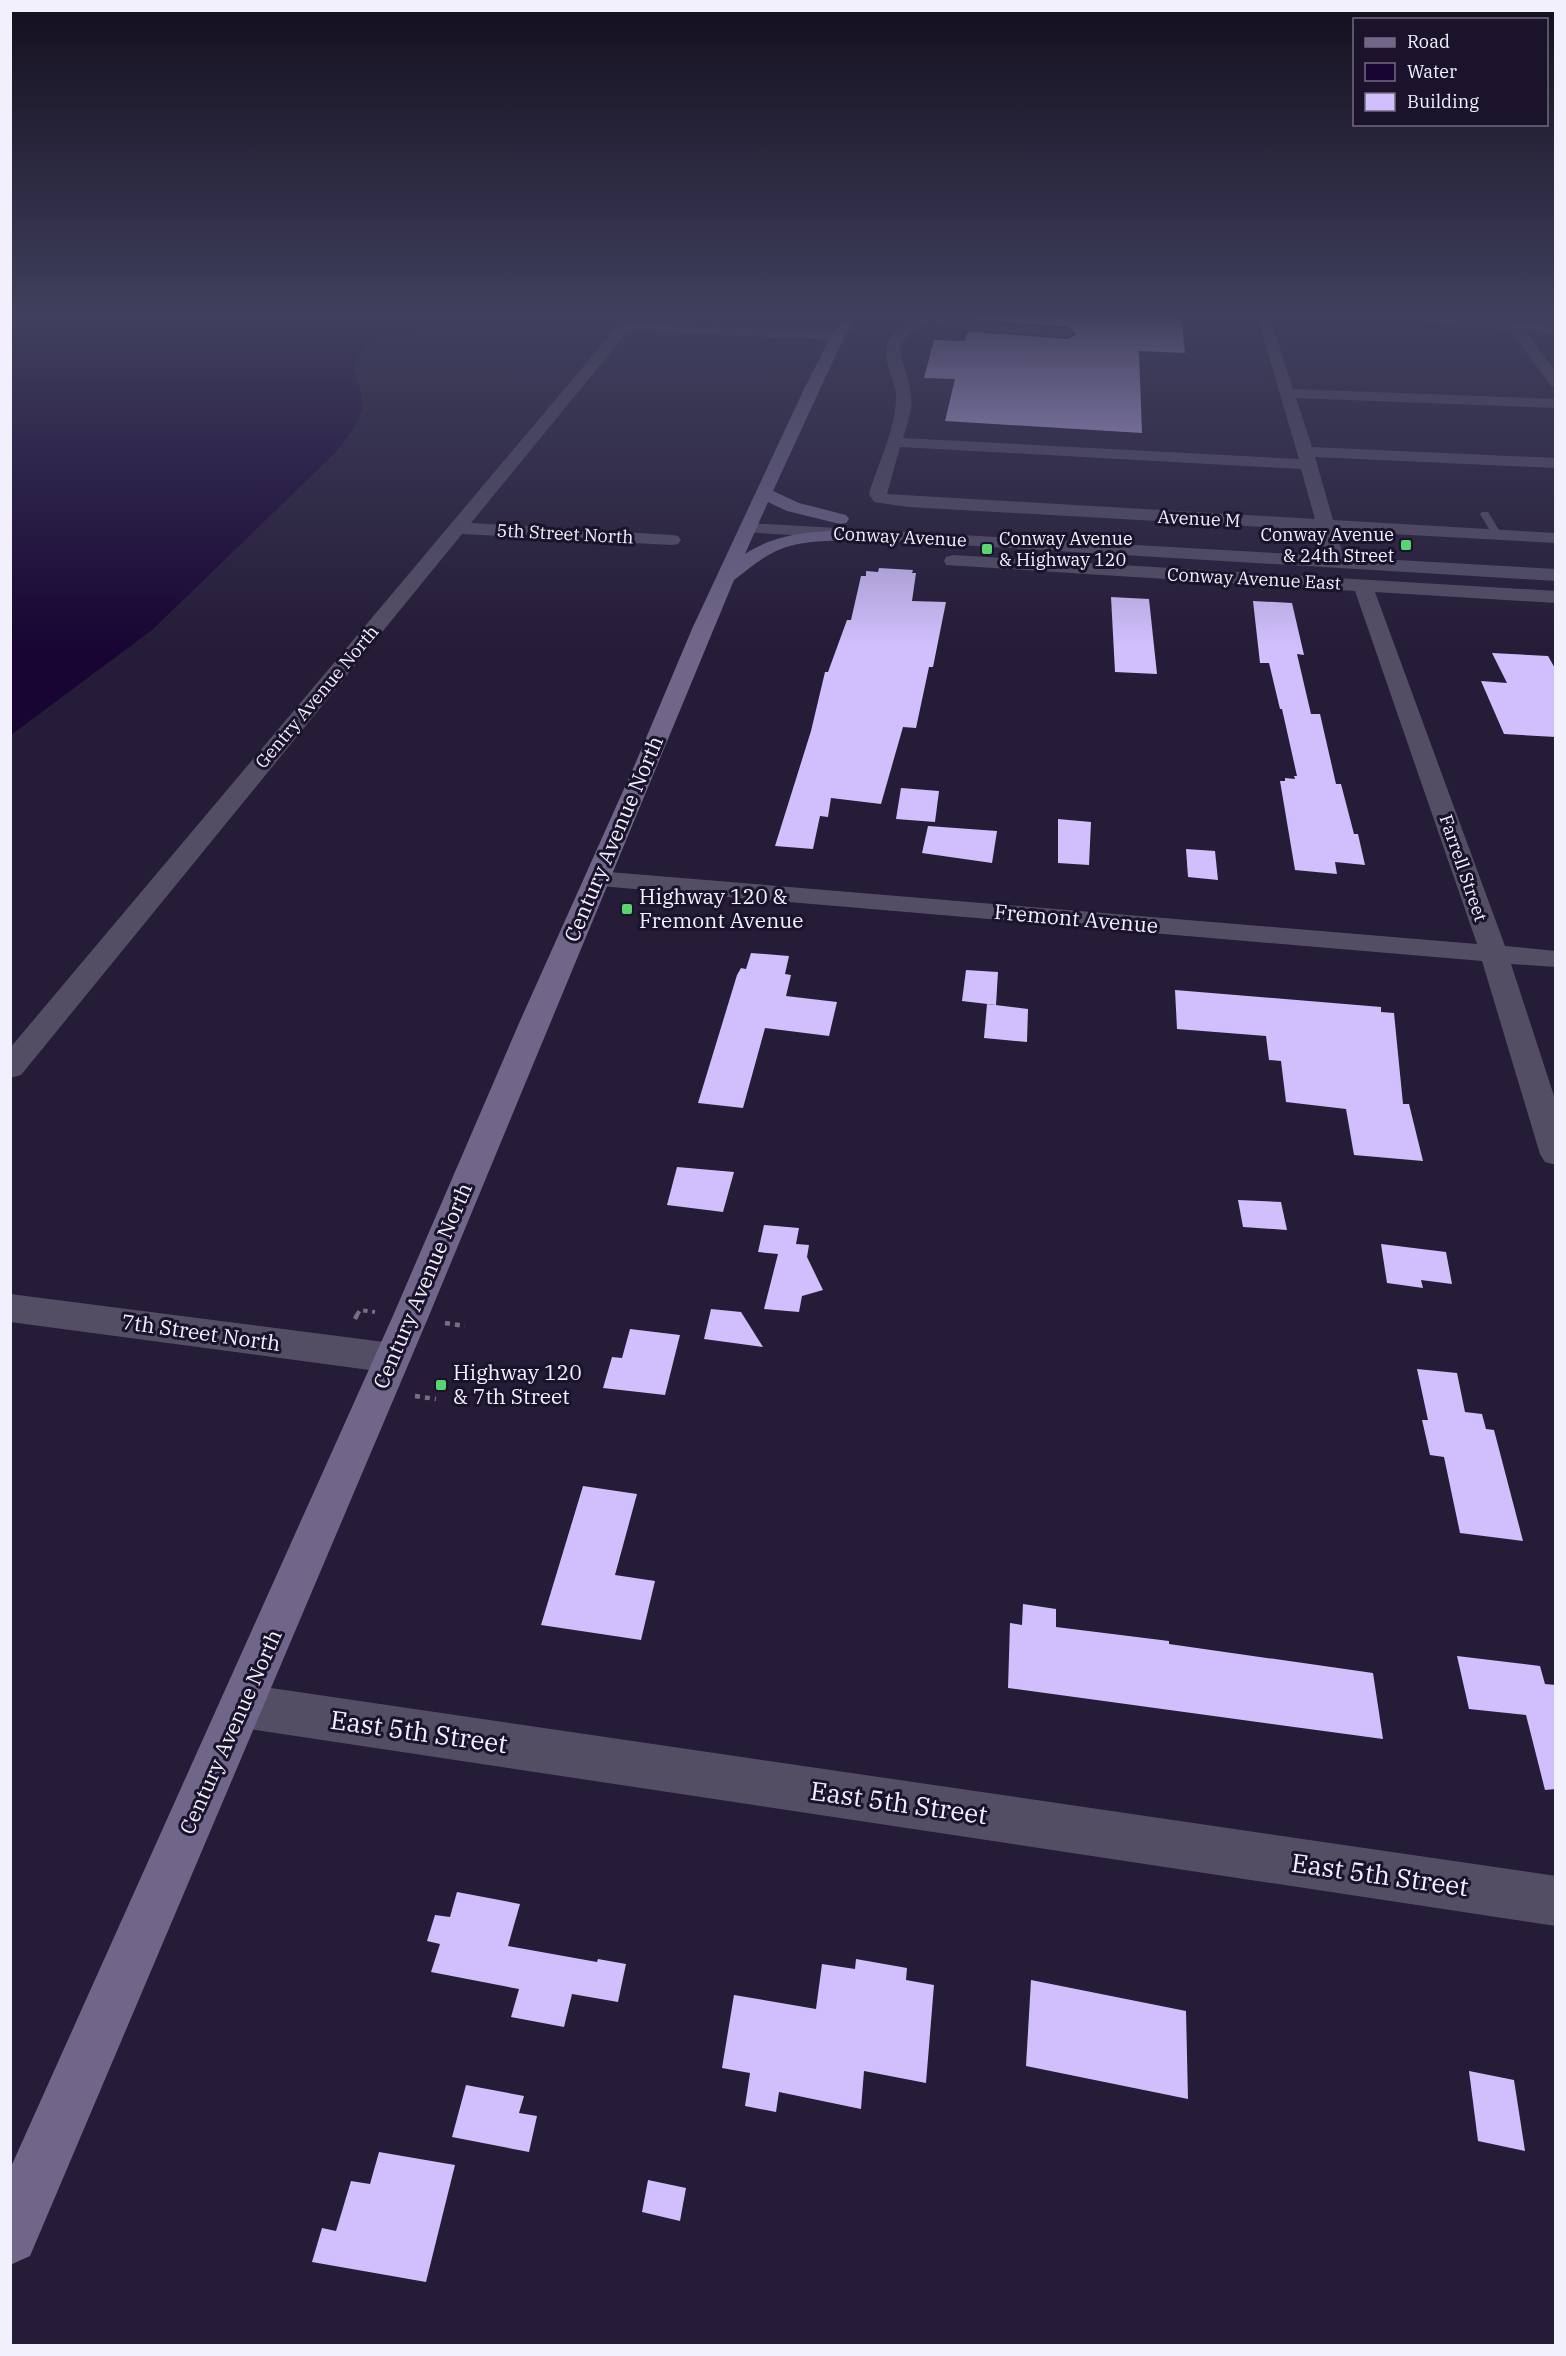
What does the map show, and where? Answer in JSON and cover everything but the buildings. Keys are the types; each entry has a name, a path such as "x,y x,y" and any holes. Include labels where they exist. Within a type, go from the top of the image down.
{"main road":[{"name":"Century Avenue North","path":"10,2236 243,1706 726,576 794,426"},
{"path":"764,493 793,507 840,519"},
{"path":"726,576 780,543 810,538 864,535"}],"street":[{"name":"Gentry Avenue North","path":"10,1068 542,426"},
{"path":"897,426 893,442 1306,458 1556,463"},
{"path":"1297,426 1334,554"},
{"name":"Avenue M","path":"893,442 884,468 878,494 880,498 908,502 1556,538"},
{"name":"Conway Avenue","path":"751,521 840,519 1334,554 1556,575"},
{"name":"Conway Avenue","path":"751,521 864,535 1334,554 1556,558"},
{"name":"5th Street North","path":"458,528 672,540"},
{"name":"Conway Avenue East","path":"953,561 1556,597"},
{"name":"Farrell Street","path":"1363,585 1494,954 1556,1154"},
{"name":"Fremont Avenue","path":"597,879 1556,959"},
{"name":"7th Street North","path":"10,1308 392,1358"},
{"name":"East 5th Street","path":"243,1706 1556,1901"}],"lane":[{"path":"1485,514 1497,535"}],"water":[{"path":"11,426 355,426 334,454 152,630 11,735"}],"place":[{"name":"Conway Avenue & 24th Street","path":"1406,545"},
{"name":"Conway Avenue & Highway 120","path":"987,549"},
{"name":"Highway 120 & Fremont Avenue","path":"627,909"},
{"name":"Highway 120 & 7th Street","path":"441,1385"}]}
